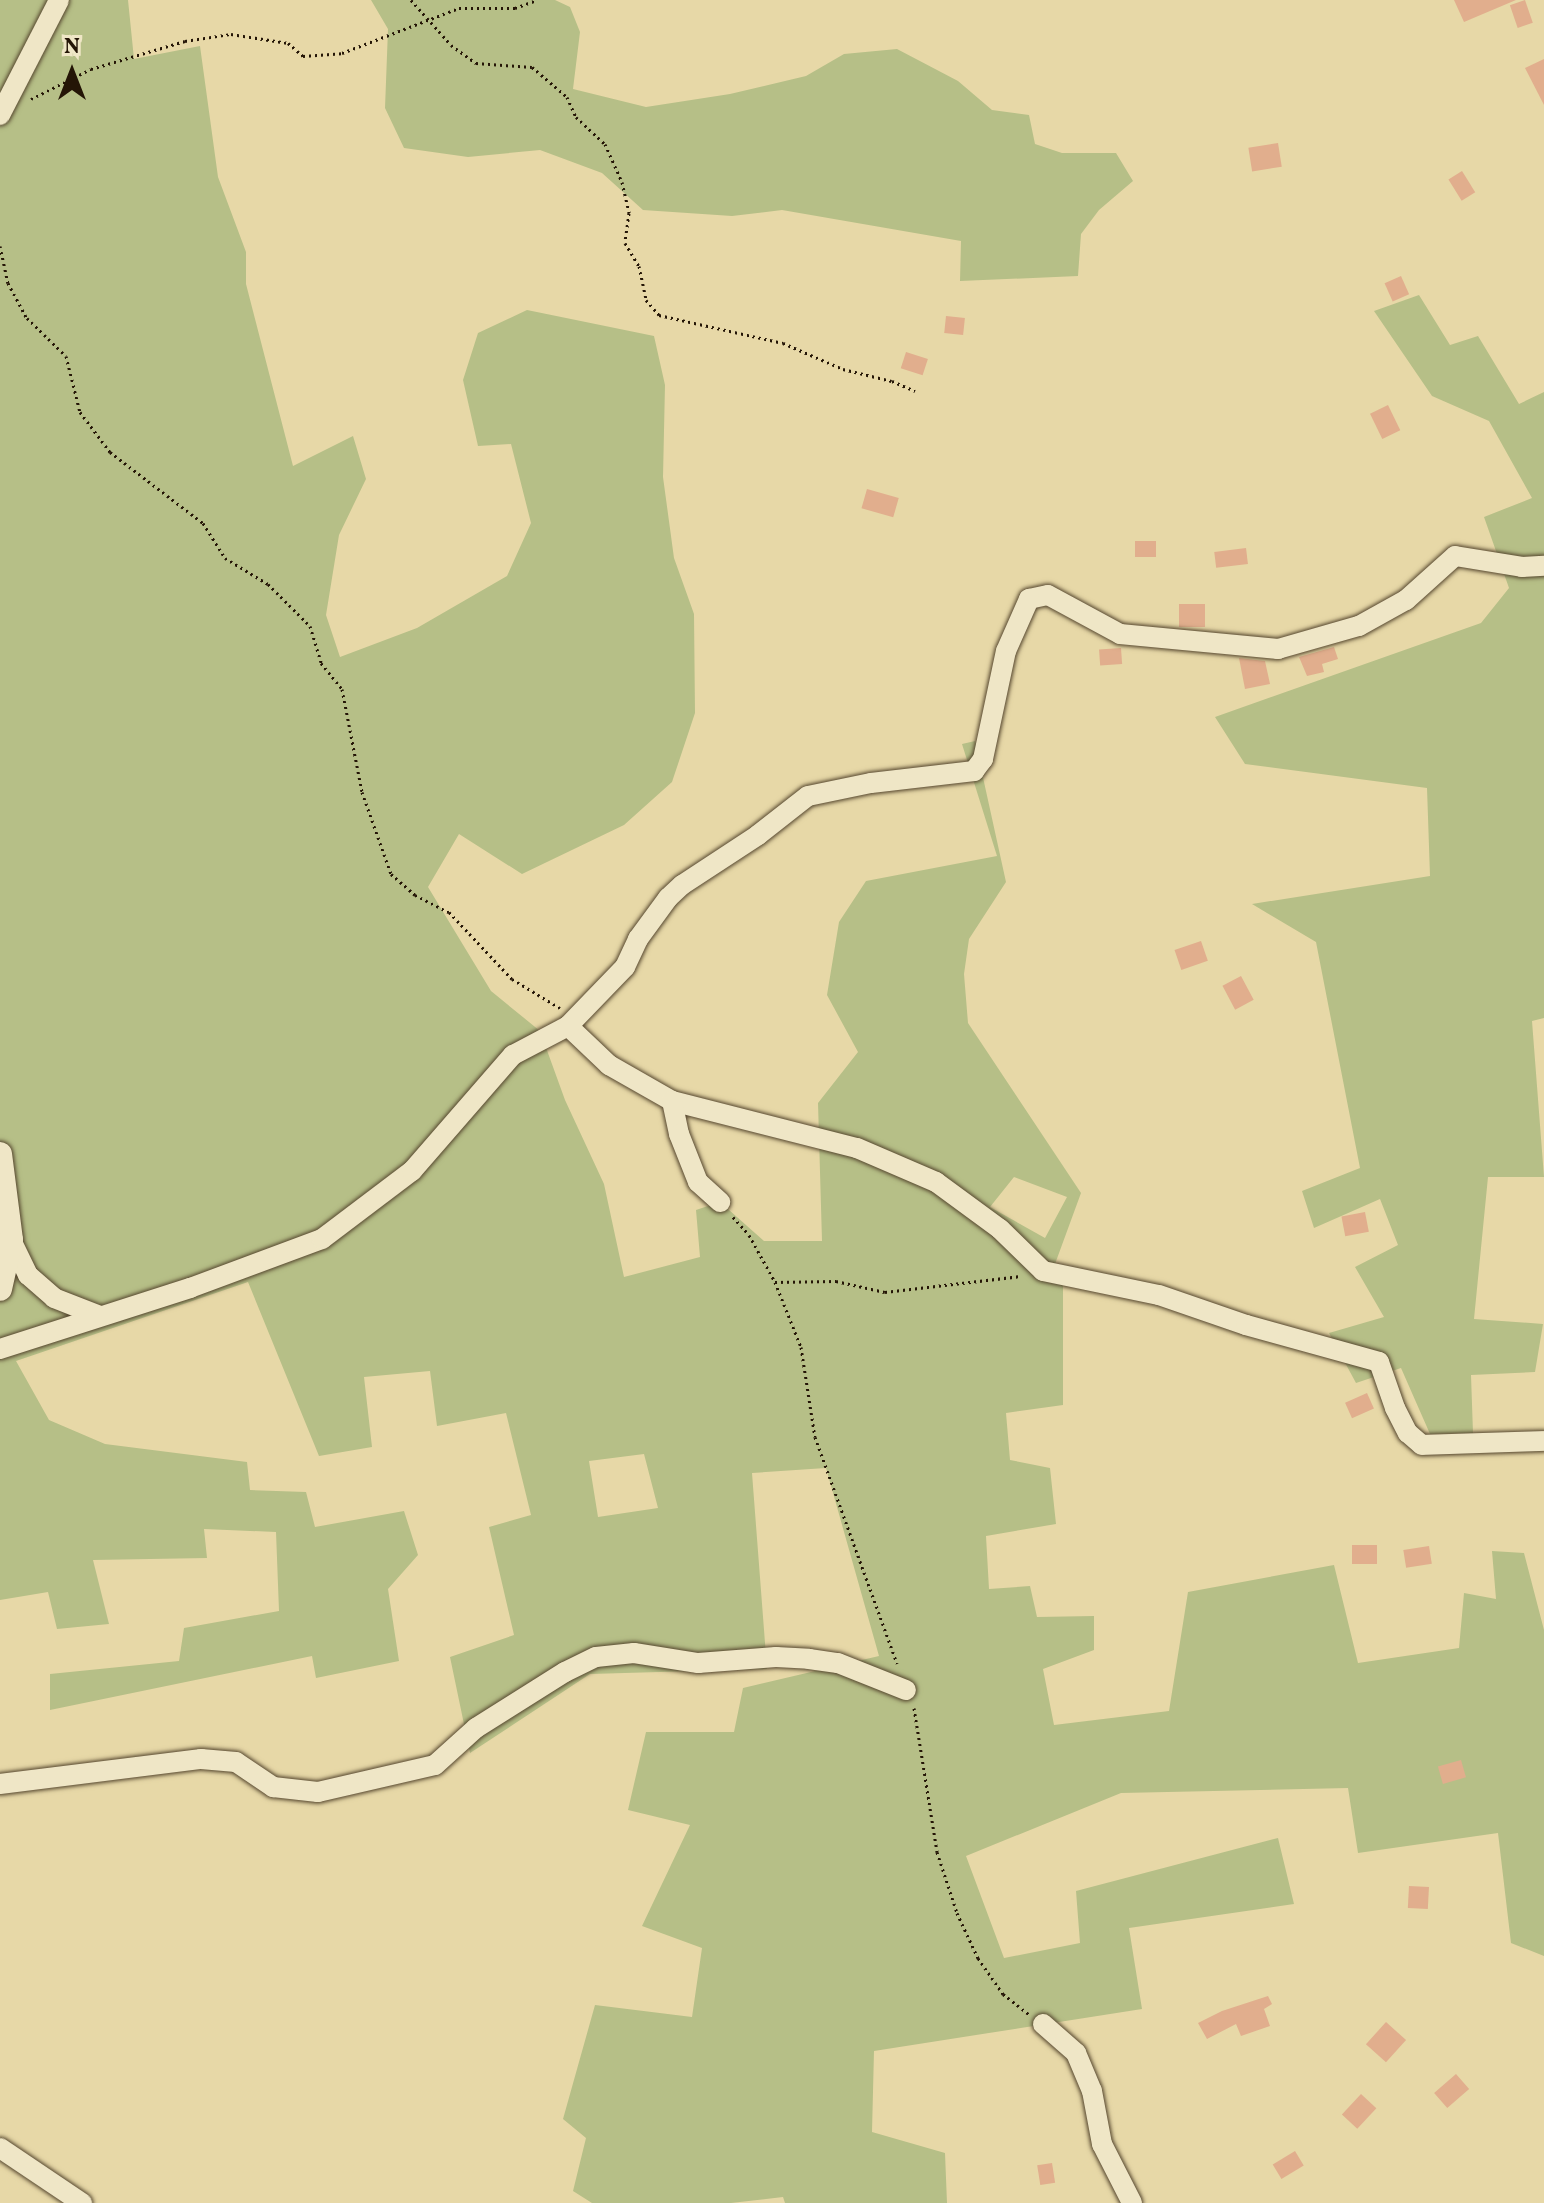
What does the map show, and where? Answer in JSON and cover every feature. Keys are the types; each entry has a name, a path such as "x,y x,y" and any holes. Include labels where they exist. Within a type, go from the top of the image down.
{"street":[{"path":"1,113 59,0"},
{"path":"0,1349 190,1288 322,1239 412,1171 513,1055 573,1022 625,967 638,939 668,898 808,796 871,783 974,771 983,759 1006,651 1029,599 1048,595 1120,634 1278,649 1359,626 1406,600 1455,556 1522,567 1544,566"},
{"path":"573,1022 609,1065 672,1101 857,1148 936,1182 1000,1229 1043,1271 1159,1295 1246,1325 1379,1362 1395,1408 1408,1433 1422,1445 1544,1441"},
{"path":"672,1101 679,1134 698,1182 720,1202"},
{"path":"0,1154 11,1240 28,1275 54,1298 100,1316"},
{"path":"0,1289 11,1240"},
{"path":"0,1784 201,1759 236,1762 273,1787 297,1793 318,1792 435,1765 476,1728 565,1672 596,1657 634,1653 698,1663 776,1657 809,1659 838,1663 906,1690"},
{"path":"1043,2024 1076,2053 1092,2091 1102,2144 1132,2203"},
{"path":"0,2148 82,2203"}],"path":[{"path":"411,0 427,20 476,63 532,67 567,97 576,117 605,144 622,182 629,213 625,243 639,266 646,300 659,315 676,321 753,334 843,369 892,381 915,391"},
{"path":"1,113 91,69 185,41 231,34 288,43 303,56 342,53 459,8 515,8 537,0"},
{"path":"0,246 8,283 27,318 66,356 80,412 110,452 203,523 225,558 268,584 310,626 321,663 342,689 362,792 391,874 415,895 449,912 512,979 573,1022"},
{"path":"720,1202 749,1235 775,1282 801,1347 815,1437 918,1718 937,1852 957,1913 978,1958 1003,1994 1043,2024"},
{"path":"775,1282 836,1281 885,1292 1000,1280 1043,1271"}],"green space":[{"path":"0,0 128,0 134,59 200,46 218,177 246,252 246,284 293,466 353,436 366,479 339,535 326,615 340,657 417,628 507,576 531,523 511,444 478,446 463,380 478,333 527,310 654,336 665,385 663,477 674,558 694,614 695,713 672,782 624,825 522,874 459,834 428,887 491,991 540,1031 565,1100 604,1184 624,1277 700,1257 696,1210 720,1202 764,1241 822,1241 818,1103 858,1052 827,995 839,922 866,881 997,856 962,744 975,741 1006,882 969,939 964,974 968,1023 1081,1193 1055,1264 1063,1276 1063,1405 1006,1413 1010,1460 1050,1468 1056,1524 986,1536 989,1589 1030,1586 1037,1617 1094,1616 1094,1650 1043,1669 1054,1725 1169,1711 1188,1592 1334,1565 1358,1663 1459,1648 1464,1593 1496,1599 1492,1551 1524,1553 1544,1630 1544,1956 1511,1943 1498,1833 1358,1853 1348,1788 1121,1793 966,1856 1004,1958 1080,1943 1076,1891 1278,1838 1294,1904 1129,1928 1142,2009 874,2051 872,2132 945,2153 947,2203 785,2203 783,2197 731,2203 592,2203 573,2191 586,2138 563,2119 595,2005 692,2017 702,1948 642,1926 690,1825 628,1810 646,1732 734,1732 743,1688 879,1656 826,1468 752,1473 767,1669 590,1674 470,1753 450,1657 514,1635 489,1527 531,1515 506,1413 437,1426 430,1371 364,1377 372,1447 319,1456 248,1282 16,1361 49,1420 105,1444 247,1462 250,1490 306,1492 315,1527 404,1511 418,1555 388,1589 399,1661 316,1678 312,1656 50,1710 50,1674 179,1661 184,1628 279,1611 276,1532 204,1529 207,1558 93,1560 109,1624 57,1629 48,1592 0,1600","holes":["1014,1177 1067,1197 1045,1238 990,1207","644,1454 658,1508 598,1517 589,1461"]},
{"path":"371,0 555,0 570,7 580,32 573,89 646,107 730,94 806,76 844,54 897,49 958,81 992,110 1029,115 1035,144 1062,153 1116,153 1133,181 1099,210 1081,234 1078,276 960,281 961,241 782,210 732,216 643,210 602,173 540,150 468,157 404,148 385,108 388,29"},
{"path":"1419,295 1450,345 1478,336 1519,404 1544,392 1544,1018 1532,1021 1544,1177 1488,1177 1474,1319 1543,1324 1535,1372 1471,1375 1473,1433 1430,1434 1401,1368 1356,1383 1329,1333 1384,1317 1355,1267 1398,1245 1380,1199 1314,1228 1302,1191 1360,1168 1316,942 1252,904 1430,876 1427,788 1245,764 1215,717 1481,623 1509,588 1484,517 1532,498 1489,421 1432,396 1374,311"}],"building":[{"path":"1454,0 1516,0 1464,22"},
{"path":"1525,0 1533,23 1518,28 1510,5"},
{"path":"1544,59 1544,105 1525,68"},
{"path":"1278,143 1282,167 1252,171 1248,148"},
{"path":"1462,171 1475,192 1462,201 1448,179"},
{"path":"1401,276 1409,294 1393,302 1385,283"},
{"path":"946,316 965,318 963,335 944,333"},
{"path":"906,352 928,359 923,375 901,368"},
{"path":"1388,405 1400,430 1382,439 1370,414"},
{"path":"867,489 899,498 893,517 861,508"},
{"path":"1135,541 1156,541 1156,557 1135,557"},
{"path":"1246,548 1248,564 1216,568 1214,552"},
{"path":"1179,604 1205,604 1205,627 1179,627"},
{"path":"1334,647 1338,659 1322,664 1324,672 1307,676 1299,657"},
{"path":"1121,648 1122,664 1100,665 1099,650"},
{"path":"1239,658 1265,661 1270,684 1245,689"},
{"path":"1201,941 1208,961 1181,970 1175,950"},
{"path":"1241,976 1254,1000 1235,1010 1222,986"},
{"path":"1365,1212 1369,1232 1345,1236 1341,1217"},
{"path":"1367,1393 1374,1409 1352,1418 1345,1403"},
{"path":"1352,1545 1377,1545 1377,1564 1352,1564"},
{"path":"1429,1546 1432,1564 1406,1568 1403,1550"},
{"path":"1461,1760 1466,1777 1443,1784 1438,1767"},
{"path":"1409,1886 1429,1887 1428,1909 1408,1908"},
{"path":"1268,1996 1272,2004 1264,2009 1270,2026 1241,2036 1236,2024 1207,2039 1198,2023 1222,2011"},
{"path":"1386,2022 1406,2040 1386,2062 1366,2044"},
{"path":"1456,2074 1469,2089 1447,2108 1434,2093"},
{"path":"1361,2094 1376,2108 1357,2129 1342,2114"},
{"path":"1295,2151 1304,2166 1281,2179 1273,2164"},
{"path":"1052,2163 1055,2183 1040,2185 1037,2165"}]}
